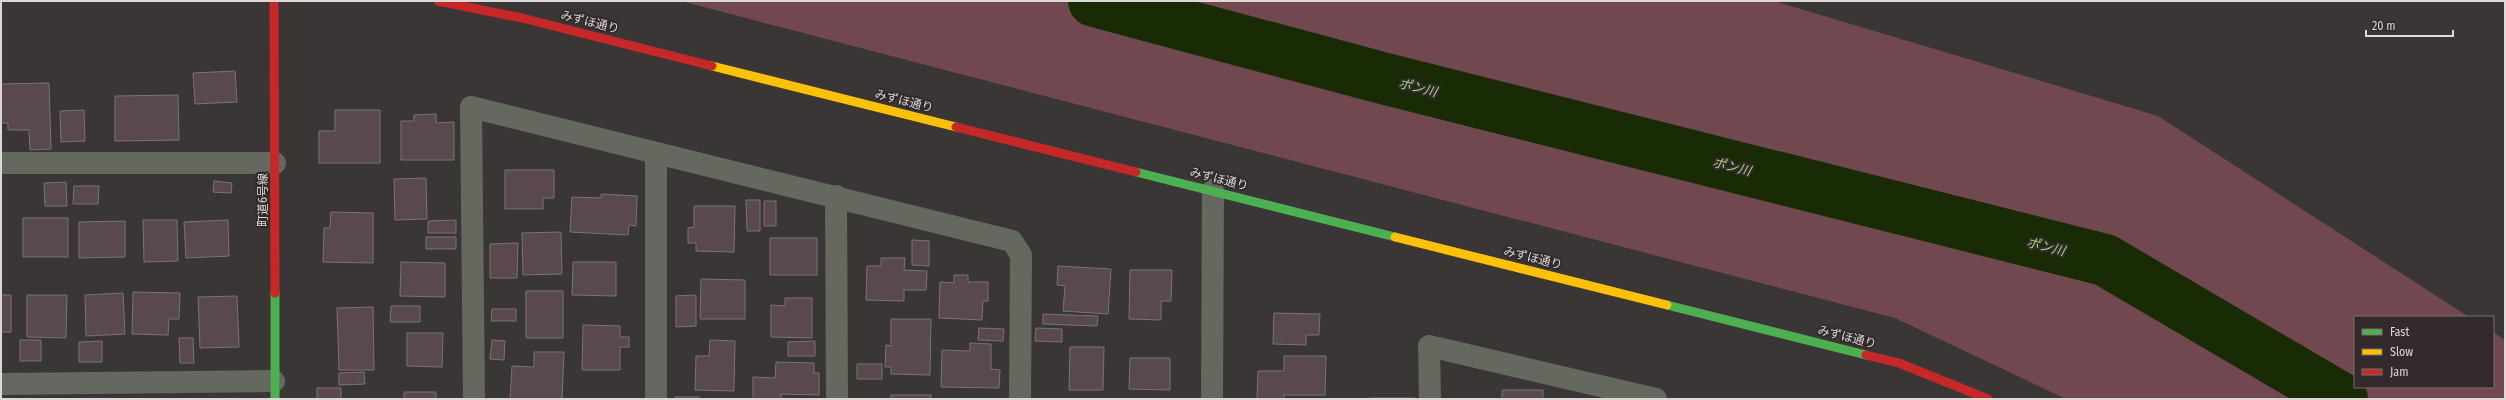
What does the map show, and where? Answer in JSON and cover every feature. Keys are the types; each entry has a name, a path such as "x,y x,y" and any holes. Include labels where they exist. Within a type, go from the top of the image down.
{"street":[{"name":"町道6号線","path":"274,1 275,390"},
{"name":"みずほ通り","path":"438,1 522,18 1900,363 1988,399"},
{"path":"474,399 471,106 656,154 836,196 1012,242 1021,255 1020,399"},
{"path":"656,154 656,399"},
{"path":"1,163 275,163"},
{"path":"1212,399 1213,190"},
{"path":"836,196 837,399"},
{"path":"1430,399 1429,346 1653,399"},
{"path":"1,384 275,390"}],"shaded area":[{"path":"681,1 1774,1 2158,116 2467,316 2354,316 2354,388 2494,388 2494,333 2505,340 2505,399 2066,399 1895,318"}],"building":[{"path":"235,71 237,102 195,104 193,73"},
{"path":"49,83 51,149 30,150 29,130 8,130 8,123 1,123 1,84"},
{"path":"178,95 179,140 115,141 115,96"},
{"path":"84,110 85,141 61,142 60,111"},
{"path":"335,110 380,110 380,163 319,163 319,131 335,131"},
{"path":"436,114 436,123 454,122 454,160 401,160 401,121 414,121 414,115"},
{"path":"505,170 554,170 554,198 543,198 543,209 505,209"},
{"path":"426,178 427,219 395,220 394,179"},
{"path":"214,181 232,183 231,193 213,192"},
{"path":"66,182 67,206 45,206 44,183"},
{"path":"74,186 99,186 98,204 73,204"},
{"path":"601,194 637,196 636,226 629,225 628,235 570,232 572,197 601,198"},
{"path":"746,200 760,200 760,231 747,231"},
{"path":"764,201 776,201 776,226 764,226"},
{"path":"694,206 735,206 734,252 696,251 696,243 688,243 688,228 694,227"},
{"path":"331,212 373,213 373,263 323,262 324,228 330,228"},
{"path":"23,218 68,218 68,257 23,257"},
{"path":"143,220 177,220 178,261 144,262"},
{"path":"228,220 229,256 186,258 184,222"},
{"path":"456,220 456,233 428,233 428,221"},
{"path":"125,221 125,257 79,258 79,222"},
{"path":"561,232 562,274 523,275 522,233"},
{"path":"426,237 456,237 456,249 426,249"},
{"path":"770,238 817,238 817,275 770,275"},
{"path":"912,240 929,241 929,266 912,265"},
{"path":"518,243 517,278 490,278 490,244"},
{"path":"881,258 905,258 904,270 927,271 926,290 904,290 904,301 866,300 867,266 881,266"},
{"path":"401,262 445,263 445,297 400,296"},
{"path":"573,262 616,262 616,296 572,295"},
{"path":"1058,266 1111,269 1108,314 1063,311 1065,286 1057,285"},
{"path":"1130,270 1172,270 1171,301 1161,301 1161,320 1129,319"},
{"path":"954,275 968,275 968,282 988,282 988,301 983,301 982,320 939,318 940,282 954,283"},
{"path":"701,279 745,280 745,319 700,319"},
{"path":"526,291 563,291 563,338 526,338"},
{"path":"133,292 180,293 179,319 169,319 168,335 132,334"},
{"path":"123,293 125,334 86,336 85,295"},
{"path":"1,295 11,295 11,332 1,332"},
{"path":"27,295 67,295 66,338 27,337"},
{"path":"696,295 696,326 676,327 676,296"},
{"path":"237,296 239,347 200,348 198,297"},
{"path":"785,298 812,298 812,338 771,337 771,305 785,306"},
{"path":"391,306 420,306 420,322 390,322"},
{"path":"373,307 374,370 339,370 337,308"},
{"path":"492,309 516,309 516,321 491,321"},
{"path":"1274,313 1320,314 1319,335 1306,335 1306,345 1273,344"},
{"path":"1043,314 1098,316 1097,326 1043,324"},
{"path":"891,319 931,319 930,375 891,374 891,367 885,367 886,345 891,346"},
{"path":"583,325 620,326 620,337 629,337 629,347 620,347 620,370 582,370"},
{"path":"979,328 1004,329 1003,341 978,340"},
{"path":"1036,328 1062,329 1062,342 1035,341"},
{"path":"407,333 443,333 442,367 407,366"},
{"path":"179,338 193,338 194,363 180,363"},
{"path":"20,340 41,340 41,361 20,361"},
{"path":"492,340 505,341 504,360 490,359"},
{"path":"710,340 735,341 734,391 695,390 696,356 709,356"},
{"path":"102,341 102,362 79,362 79,342"},
{"path":"815,341 815,356 788,356 788,342"},
{"path":"970,343 991,344 991,369 1000,370 999,388 941,387 942,350 970,351"},
{"path":"1070,347 1104,347 1103,390 1069,390"},
{"path":"534,352 564,352 562,399 510,399 512,366 534,367"},
{"path":"1284,356 1326,356 1325,395 1284,395 1284,399 1257,399 1258,371 1284,371"},
{"path":"1130,358 1170,358 1170,390 1129,389"},
{"path":"776,362 814,363 814,373 819,373 819,395 781,394 781,399 753,399 753,377 775,378"},
{"path":"857,364 882,364 882,379 857,379"},
{"path":"364,372 365,384 339,385 339,373"},
{"path":"317,388 341,388 341,399 317,399"},
{"path":"1502,390 1543,390 1543,399 1502,399"},
{"path":"404,392 436,392 436,399 404,399"},
{"path":"891,395 931,395 931,399 891,399"},
{"path":"675,397 699,397 699,399 675,399"},
{"path":"1415,398 1415,399 1369,399"}],"waterway":[{"name":"ポン川","path":"1094,1 1386,79 2105,260 2342,399"}],"traffic: fast":[{"path":"1136,172 1395,237"},
{"path":"275,293 275,399"},
{"path":"1667,305 1866,355"}],"traffic: slow":[{"path":"712,66 956,127"},
{"path":"1395,237 1667,305"}],"traffic: jam":[{"path":"274,1 275,293"},
{"path":"438,1 522,18 712,66"},
{"path":"956,127 1136,172"},
{"path":"1866,355 1899,363 1988,399"}]}
